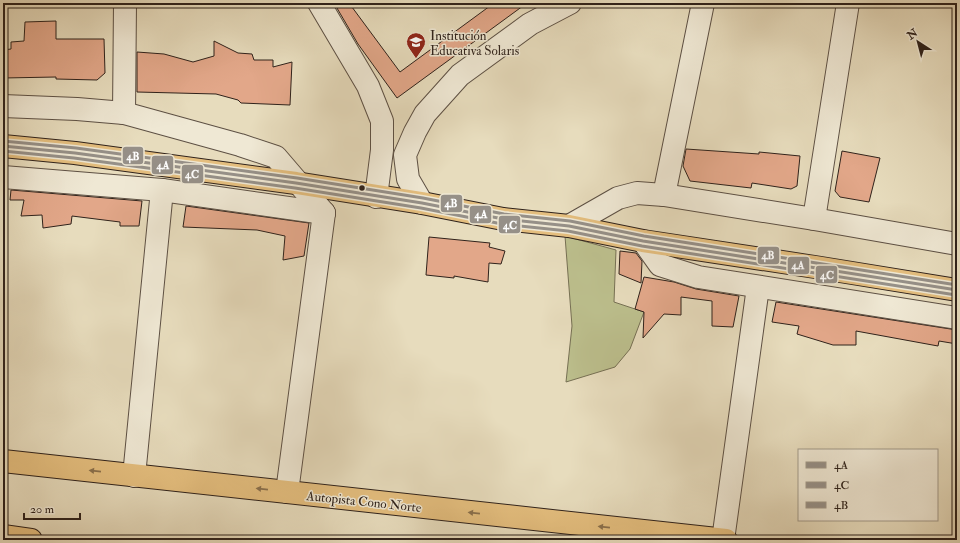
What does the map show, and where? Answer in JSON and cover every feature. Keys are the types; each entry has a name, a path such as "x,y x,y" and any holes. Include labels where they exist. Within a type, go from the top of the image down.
{"main road":[{"path":"3,146 83,154 296,182 376,197 422,203 503,219 569,226 643,241 815,266 957,290"},
{"name":"Autopista Cono Norte","path":"3,461 726,540"},
{"path":"3,536 31,540"}],"street":[{"path":"124,114 125,3"},
{"path":"319,3 368,86 382,121 382,150 376,197"},
{"path":"422,203 408,179 405,155 425,114 460,75 530,24 570,3"},
{"path":"664,195 703,3"},
{"path":"814,219 848,3"},
{"path":"3,106 77,109 124,114 240,145 276,157 324,213 287,492"},
{"path":"3,177 162,190 324,213"},
{"path":"134,476 162,190"},
{"path":"569,226 618,198 637,193 664,195 957,244"},
{"path":"643,241 660,265 698,277 957,318"},
{"path":"723,540 758,287"}],"green space":[{"path":"565,236 616,250 614,302 644,312 630,349 615,367 566,382 572,326"}],"building":[{"path":"334,3 349,3 400,72 494,3 527,3 397,98 358,44"},
{"path":"56,21 56,39 104,39 105,73 97,80 56,79 56,77 3,78 3,50 11,49 11,42 24,41 25,22"},
{"path":"214,41 238,53 252,54 254,60 273,60 273,67 292,62 290,105 241,103 238,100 216,94 137,92 137,52 164,54 193,62 214,56"},
{"path":"686,149 759,154 759,152 800,156 797,186 791,189 752,183 751,188 690,181 683,166"},
{"path":"842,151 880,158 869,202 840,197 835,191"},
{"path":"11,190 142,201 139,226 120,226 120,222 72,216 71,224 43,228 42,215 21,216 24,200 10,200"},
{"path":"186,206 309,223 304,256 283,260 285,236 257,230 183,227"},
{"path":"429,237 490,243 489,247 505,251 501,264 489,263 488,282 454,276 454,278 426,275"},
{"path":"620,251 636,253 642,261 641,283 619,274"},
{"path":"644,277 674,282 696,289 739,296 733,327 712,326 712,301 681,297 681,315 664,314 643,338 644,312 635,309"},
{"path":"776,302 957,330 957,344 939,341 938,346 856,331 856,345 833,345 797,334 799,326 772,322"}],"transit line":[{"name":"4B","path":"3,141 76,148 297,178 423,198 504,214 570,221 644,236 957,285"},
{"name":"4A","path":"3,146 75,153 296,183 422,203 503,219 569,226 643,241 957,290"},
{"name":"4C","path":"3,151 74,158 295,188 421,208 502,224 568,231 642,246 956,295"}],"place":[{"name":"Institución Educativa Solaris","path":"416,59"}]}
